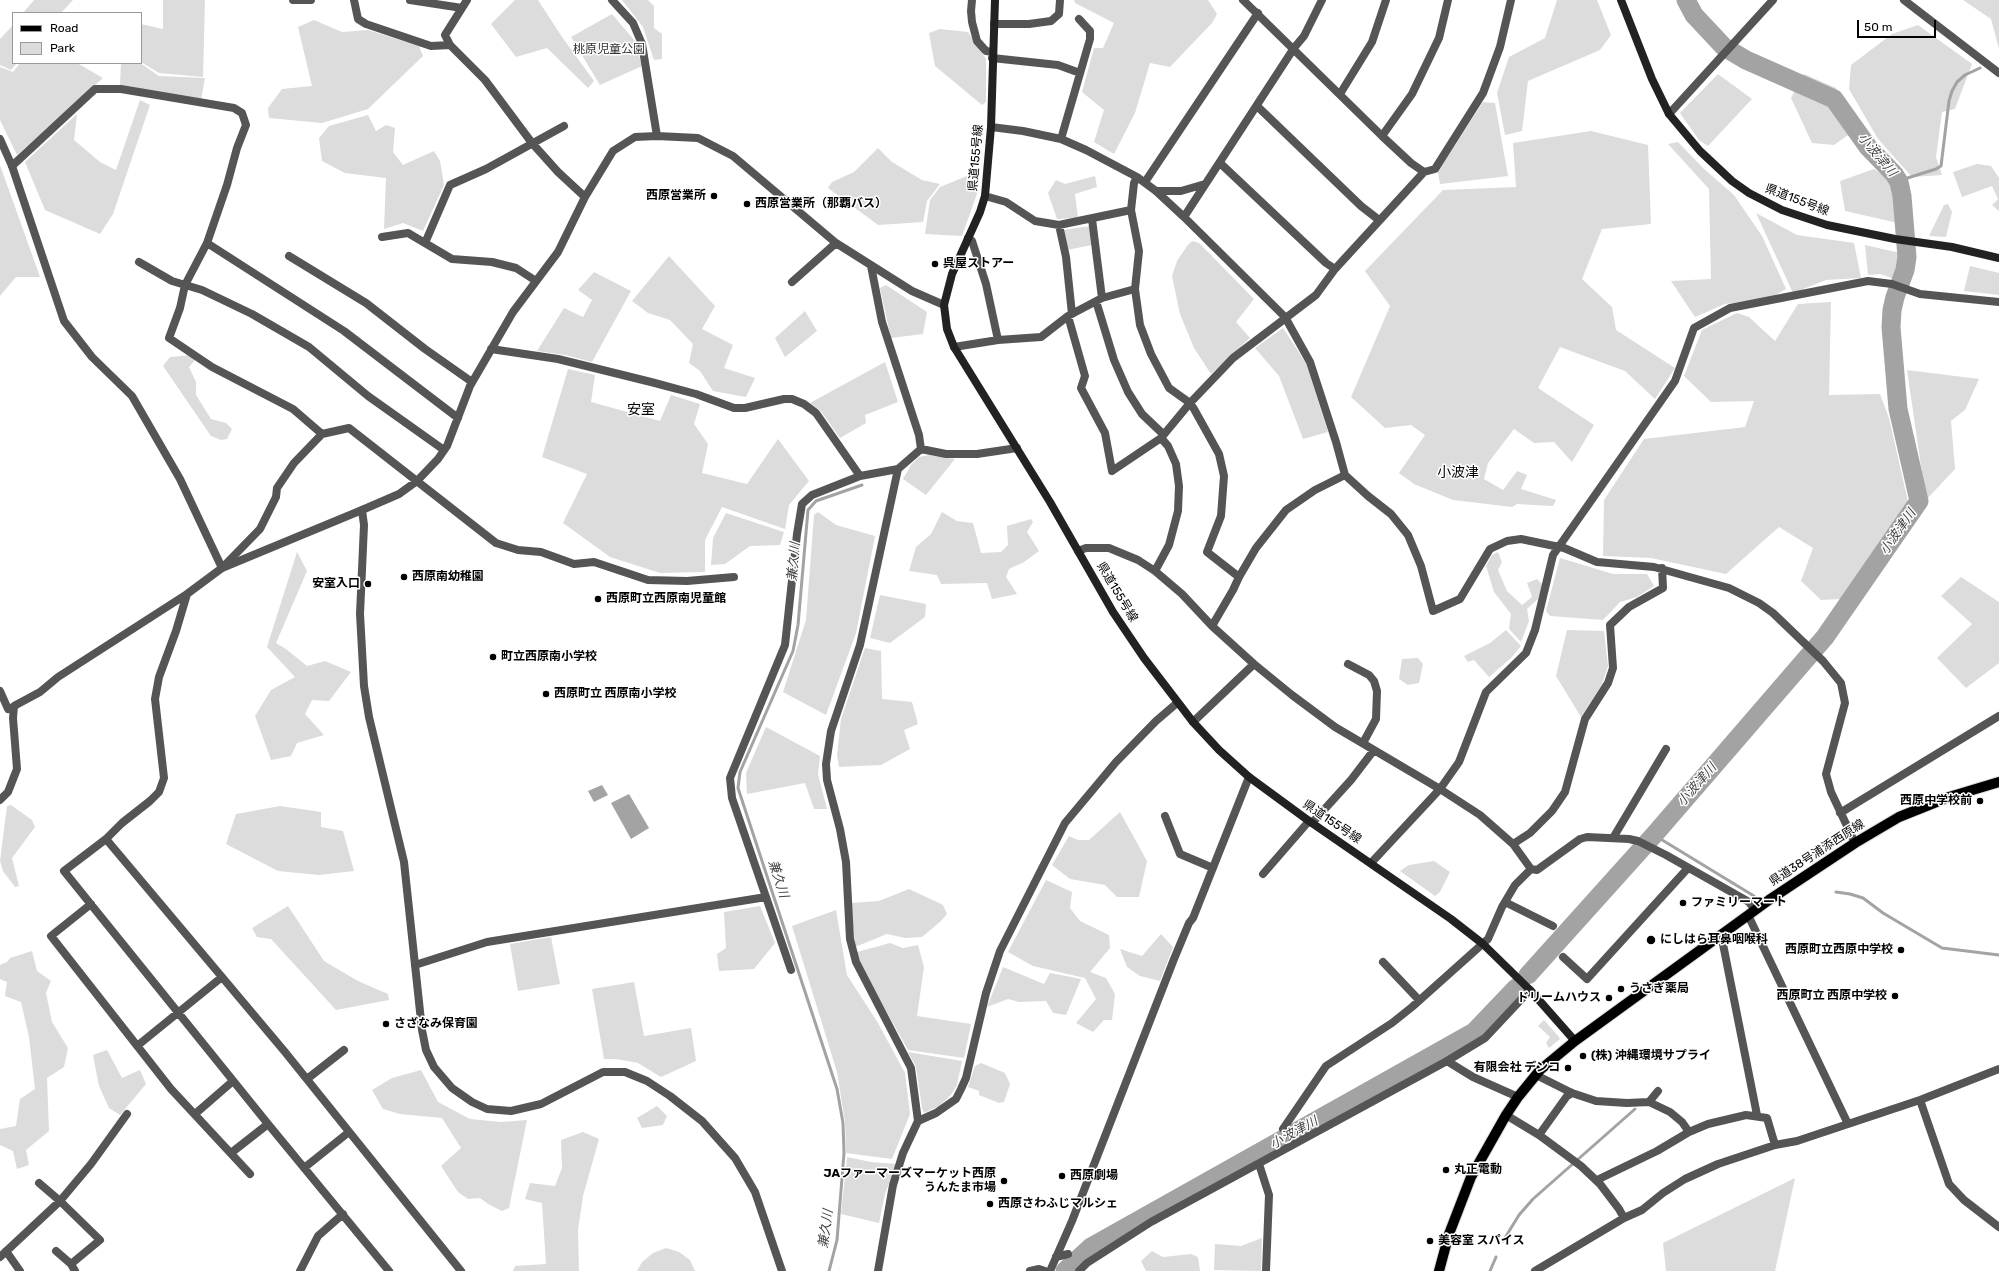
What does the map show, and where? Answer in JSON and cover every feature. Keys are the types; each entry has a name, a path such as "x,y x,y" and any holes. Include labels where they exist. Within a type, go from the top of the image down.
{"main road":[{"name":"県道155号線","path":"995,0 992,55 991,127 985,196 980,212 952,274 944,305 947,329 954,348 1017,448 1113,612 1193,722 1249,777 1310,822 1451,919 1483,944 1530,990 1575,1041"},
{"name":"県道155号線","path":"1621,0 1652,79 1669,114 1700,151 1732,181 1767,203 1827,225 1912,242 1952,247 1999,258"},
{"name":"県道38号浦添西原線","path":"1439,1271 1449,1234 1471,1177 1506,1115 1518,1097 1536,1076 1575,1041 1721,934 1855,843 1899,817 1949,797 1999,782"}],"street":[{"path":"293,0 311,0"},
{"path":"354,0 358,19 366,24 431,46 450,45"},
{"path":"410,0 462,8"},
{"path":"467,0 445,35 450,45 485,80 532,143 558,172 585,197"},
{"path":"612,0 633,23 642,44 657,136"},
{"path":"972,0 972,22 978,41 986,51 992,55 1058,65 1080,73"},
{"path":"994,24 1029,24 1051,21 1059,14 1060,0"},
{"path":"1244,0 1382,136 1411,163 1424,172"},
{"path":"1184,217 1294,48 1304,36 1322,0"},
{"path":"1340,94 1372,42 1386,0"},
{"path":"1382,136 1415,87 1439,38 1448,0"},
{"path":"1059,225 1066,257 1070,315 1085,376 1080,388 1105,433 1112,471 1162,436 1190,403 1233,358 1285,317 1316,295 1335,269 1424,172 1435,169 1483,93 1500,47 1511,0"},
{"path":"1669,114 1773,0"},
{"path":"1904,0 1999,73"},
{"path":"1145,182 1258,13"},
{"path":"1061,139 1091,34 1079,19"},
{"path":"12,166 95,89 121,89 234,108 242,113 246,125 237,148 227,186 207,243 185,284 180,308 169,338 212,366 293,409 322,434"},
{"path":"1257,106 1361,206 1379,220"},
{"path":"425,243 450,185 486,169 564,126"},
{"path":"991,127 1023,131 1061,139 1086,150 1145,182 1184,217 1285,317 1310,362 1345,475 1391,514 1408,535 1421,566 1433,611 1460,599 1490,549 1499,544 1521,538 1539,541 1557,548 1568,550 1597,562 1662,568 1729,588 1759,603 1773,613 1823,661 1841,683 1845,702 1826,774 1831,792 1855,843"},
{"path":"222,568 399,494 428,471 444,450 472,382 491,349 513,312 558,252 585,197 613,151 635,138 657,136 698,138 733,156 836,243 912,291 944,305"},
{"path":"0,139 12,166 64,321 92,357 132,396 180,479 222,568"},
{"path":"1220,163 1326,263 1335,269"},
{"path":"1137,177 1134,183 1131,210 1139,251 1136,288 1140,324 1151,354 1170,388 1190,403 1219,454 1224,476 1221,516 1207,552 1239,576"},
{"path":"1156,191 1181,191 1205,184"},
{"path":"985,196 1006,202 1035,221 1059,225 1131,210"},
{"path":"1092,218 1099,300 1111,353 1128,392 1142,414 1162,436 1176,464 1179,486 1178,511 1169,545 1155,571"},
{"path":"382,237 408,233 452,259 492,262 516,268 536,280"},
{"path":"968,238 972,241 986,284 998,340"},
{"path":"207,243 344,331 458,418"},
{"path":"792,282 836,243"},
{"path":"290,256 366,303 424,349 472,382"},
{"path":"139,262 172,281 202,290 252,314 309,347 368,396 444,450"},
{"path":"871,266 882,322 919,435 921,449"},
{"path":"1371,864 1440,789 1458,762 1486,692 1526,653 1535,630 1546,582 1557,548 1675,381 1694,328 1730,308 1868,281 1892,284 1920,294 1999,302"},
{"path":"954,348 998,340 1041,337 1070,315 1099,300 1136,288"},
{"path":"491,349 558,359 696,394 734,408 745,408 784,399 792,399 804,404 816,413 860,476"},
{"path":"7,709 40,692 58,677 187,594 222,568 260,529 276,497 277,488 294,463 322,434 349,428 496,543 518,550 541,552 574,564 594,562 648,580 687,581 734,577"},
{"path":"921,449 946,454 977,454 1017,448"},
{"path":"791,970 732,798 730,778 786,645 797,534 802,504 812,495 860,476 898,470 921,449"},
{"path":"878,1271 893,1185 903,1153 918,1121 911,1068 856,962 850,939 846,862 840,829 827,780 826,764 831,731 860,645 898,470"},
{"path":"1212,626 1256,548 1286,510 1315,490 1345,475"},
{"path":"362,510 364,525 360,614 364,686 404,862 426,1050 434,1067 452,1088 472,1102 487,1109 511,1111 540,1104 603,1072 625,1072 647,1082 670,1096 702,1122 735,1158 755,1192 782,1271"},
{"path":"1078,551 1086,548 1108,548 1120,551 1155,571 1182,594 1212,626 1254,664 1325,720 1440,789 1480,815 1513,844 1531,869 1537,870 1580,839 1587,837 1613,838 1638,842 1650,847 1749,902 1751,913 1848,1124"},
{"path":"1513,844 1530,833 1552,811 1565,792 1585,719 1608,683 1613,668 1610,625 1629,607 1663,588 1662,568"},
{"path":"187,594 160,677 155,700 164,778 159,792 122,823 106,839 64,871 233,1081 389,1271"},
{"path":"1193,722 1254,664"},
{"path":"1348,664 1369,675 1374,681 1377,691 1376,719 1363,743"},
{"path":"0,691 7,709 13,718 17,769 8,792 0,800"},
{"path":"918,1121 936,1113 956,1099 961,1089 986,993 1000,951 1065,823 1097,783 1121,757 1156,721 1178,703"},
{"path":"1840,813 1999,716"},
{"path":"1613,838 1666,749"},
{"path":"1263,874 1310,822 1351,780 1374,750"},
{"path":"1050,1271 1188,923 1194,918 1249,777"},
{"path":"1165,816 1180,854 1213,868"},
{"path":"106,839 307,1079 461,1271"},
{"path":"1563,957 1587,979 1688,868"},
{"path":"1283,1128 1326,1066 1392,1023 1488,939 1505,902 1515,885 1531,869"},
{"path":"415,966 487,942 766,897"},
{"path":"1505,902 1553,926"},
{"path":"91,904 51,936 171,1089 250,1174"},
{"path":"1721,934 1757,1115"},
{"path":"1383,962 1419,1000"},
{"path":"137,1046 222,978"},
{"path":"1079,1271 1087,1263 1151,1222 1447,1061 1484,1038 1530,990"},
{"path":"307,1079 344,1050"},
{"path":"1447,1061 1473,1077 1518,1097"},
{"path":"1535,1271 1624,1218 1642,1210 1663,1193 1686,1179 1718,1164 1775,1145 1797,1141 1920,1100 1999,1069"},
{"path":"1536,1076 1572,1093 1602,1102 1649,1102 1670,1112 1682,1122 1689,1132"},
{"path":"195,1114 233,1081"},
{"path":"1649,1102 1658,1091"},
{"path":"1538,1135 1567,1096 1572,1093"},
{"path":"1920,1100 1949,1184 1964,1200 1999,1227"},
{"path":"0,1257 60,1201 91,1164 127,1114"},
{"path":"1506,1115 1572,1159 1597,1180 1624,1218"},
{"path":"1597,1180 1657,1151 1689,1132 1708,1124 1746,1115 1757,1115 1767,1118 1775,1145"},
{"path":"231,1153 268,1124"},
{"path":"304,1168 349,1132"},
{"path":"1259,1164 1269,1195 1266,1271"},
{"path":"39,1183 100,1240 73,1268 56,1251"},
{"path":"300,1271 318,1236 343,1214"},
{"path":"6,1251 20,1271"},
{"path":"1056,1257 1068,1254"},
{"path":"1030,1271 1039,1269 1045,1271"}],"green space":[{"path":"34,0 73,0 62,12 24,12"},
{"path":"163,0 205,0 203,77 159,73 142,63 142,24 163,29"},
{"path":"515,0 538,0 562,37 594,81 588,88 547,48 516,57 491,24"},
{"path":"622,0 648,0 654,6 654,28 662,34 662,59 654,60 643,27"},
{"path":"1074,0 1208,0 1217,14 1212,23 1170,67 1150,63 1135,113 1114,154 1094,142 1104,110 1082,92 1094,48 1103,48 1114,23 1075,3"},
{"path":"1557,0 1597,0 1611,35 1600,50 1528,81 1522,131 1505,135 1497,93 1509,57 1545,38"},
{"path":"1963,0 1999,0 1999,49 1991,19"},
{"name":"桃原児童公園","path":"612,14 635,41 642,66 600,85 571,37"},
{"path":"314,20 342,32 368,30 419,46 423,56 368,109 322,123 269,118 268,108 282,89 312,86 298,27"},
{"path":"1918,25 1972,64 1955,109 1942,112 1936,157 1942,175 1912,177 1878,139 1849,89 1851,65 1892,34"},
{"path":"12,26 12,64 16,64 11,70 0,65 0,39"},
{"path":"940,29 968,32 986,59 986,102 982,105 935,66 929,33"},
{"path":"19,64 79,64 103,78 17,155 0,120 0,67 13,72"},
{"path":"121,64 141,64 159,76 205,78 201,100 120,85"},
{"path":"1718,74 1752,99 1708,146 1699,140 1680,113"},
{"path":"1804,74 1836,88 1851,133 1834,145 1812,143 1791,98"},
{"path":"140,100 150,105 113,214 100,234 45,210 25,162 77,114 74,140 100,162 116,170"},
{"path":"1483,102 1495,103 1508,176 1440,184 1438,172"},
{"path":"368,115 376,131 386,125 395,128 393,152 403,165 434,151 440,161 444,185 423,231 403,223 384,229 386,178 345,173 322,161 319,138 329,126"},
{"path":"1591,131 1648,145 1651,224 1602,229 1582,279 1612,307 1616,330 1675,368 1655,399 1625,371 1560,347 1538,388 1594,425 1572,462 1554,442 1534,443 1514,429 1488,463 1484,479 1503,490 1517,471 1527,475 1521,489 1556,500 1553,506 1517,504 1512,507 1453,500 1414,484 1399,473 1425,435 1411,425 1385,428 1351,397 1390,306 1365,271 1443,190 1516,187 1513,143"},
{"path":"1678,142 1704,169 1734,195 1762,236 1786,289 1772,297 1725,304 1695,317 1671,281 1711,279 1709,189 1668,144"},
{"path":"878,148 892,162 922,180 940,184 927,201 923,222 878,225 828,188 832,182 854,172"},
{"path":"1977,164 1991,166 1999,178 1999,211 1992,205 1998,199 1992,186 1962,197 1953,172"},
{"path":"0,165 40,277 16,277 0,296"},
{"path":"1874,169 1907,192 1907,225 1845,211 1840,181"},
{"path":"967,176 978,191 962,236 925,234 930,200 940,187"},
{"path":"1095,176 1097,187 1075,194 1078,218 1057,219 1048,193 1056,180 1065,184"},
{"path":"1948,204 1952,212 1946,237 1929,236 1944,205"},
{"path":"1756,213 1797,235 1854,243 1861,278 1826,280 1793,293"},
{"path":"1091,226 1092,245 1067,250 1063,230"},
{"path":"1192,241 1199,243 1254,299 1236,322 1250,338 1211,374 1194,348 1180,314 1172,276 1177,261"},
{"path":"1865,245 1913,256 1909,284 1880,274 1868,275"},
{"path":"669,256 715,306 702,329 733,345 724,368 755,378 746,397 713,391 700,371 689,363 693,344 670,320 648,313 632,301"},
{"path":"1970,266 1999,273 1999,295 1964,291"},
{"path":"594,272 631,291 592,362 565,355 537,351 564,308 583,317 592,300 578,290"},
{"path":"886,285 927,312 923,334 891,338 880,288"},
{"path":"1831,302 1829,395 1880,394 1889,418 1909,506 1841,599 1821,600 1801,581 1813,548 1779,527 1726,574 1651,558 1603,556 1604,500 1644,439 1745,427 1754,401 1711,402 1684,376 1702,330 1737,313 1749,317 1775,341 1798,304"},
{"path":"805,311 817,331 785,357 775,338"},
{"path":"1283,328 1306,363 1328,432 1303,439 1279,376 1255,348"},
{"path":"192,355 195,360 189,367 196,382 196,395 211,419 226,423 232,429 227,439 221,440 211,436 163,366 170,357"},
{"path":"885,362 898,402 865,415 866,423 840,438 820,410 810,403"},
{"path":"568,369 595,375 591,402 660,421 671,395 700,404 694,424 708,444 702,473 747,484 778,439 809,481 789,505 785,529 722,507 705,540 705,572 660,573 610,557 563,523 587,474 542,457"},
{"path":"1907,370 1979,379 1965,410 1951,421 1955,469 1926,500"},
{"path":"929,455 955,459 926,495 903,479 911,465 919,457"},
{"path":"818,512 836,525 875,536 856,633 826,715 783,692 806,620 814,515"},
{"path":"942,512 957,521 973,523 981,553 1001,552 1008,545 1007,526 1031,519 1033,522 1027,532 1039,551 1024,562 1009,569 1006,577 1017,594 992,599 987,583 941,584 937,575 909,571 916,547 931,534"},
{"path":"726,513 784,532 780,545 750,546 725,564 711,565 713,538"},
{"path":"297,552 307,571 276,643 307,666 325,661 351,672 329,701 312,700 305,714 324,735 297,743 291,756 271,760 255,716 271,690 295,677 267,647"},
{"path":"1498,552 1502,562 1498,570 1507,591 1522,605 1532,597 1527,583 1537,579 1542,584 1538,599 1527,609 1529,621 1521,642 1509,629 1511,614 1494,592 1486,566 1492,555"},
{"path":"1560,558 1613,574 1647,574 1654,586 1637,597 1620,602 1603,620 1550,616 1546,611"},
{"path":"1961,577 1999,602 1999,663 1966,688 1937,658 1972,624 1941,596"},
{"path":"880,595 926,604 925,617 890,643 870,638"},
{"path":"1506,630 1521,646 1511,658 1489,677 1474,660 1468,662 1464,656 1490,643"},
{"path":"1567,630 1604,631 1608,666 1602,684 1581,717 1556,676"},
{"path":"865,648 881,651 882,699 912,702 918,724 904,730 910,749 881,765 839,767 837,755 841,719"},
{"path":"1418,658 1423,664 1419,683 1408,685 1399,679 1402,659"},
{"path":"766,727 820,756 818,774 827,809 814,809 805,783 747,794 746,773"},
{"path":"11,805 32,820 35,827 12,858 19,886 15,887 3,871 0,861 7,806"},
{"path":"280,806 321,812 321,827 343,831 354,871 319,875 278,871 226,844 236,814"},
{"path":"1120,812 1147,861 1139,897 1117,897 1105,885 1070,879 1052,865 1069,836 1078,840 1089,840"},
{"path":"1434,861 1450,872 1440,892 1435,896 1400,871 1409,865"},
{"path":"1046,880 1072,892 1070,908 1080,921 1109,935 1110,948 1090,972 1106,978 1115,994 1112,1020 1104,1020 1093,1032 1076,1023 1096,999 1085,978 1033,966 1008,952"},
{"path":"909,889 943,905 947,914 922,937 905,938 887,934 855,947 851,903 879,901"},
{"path":"288,906 324,961 358,981 388,994 389,1000 336,1010 271,939 257,937 252,928"},
{"path":"760,906 775,943 754,969 719,971 717,954 726,948 724,912"},
{"path":"836,910 847,975 878,1023 905,1073 910,1114 892,1159 846,1153 845,1122 837,1072 792,926"},
{"path":"1161,934 1173,947 1160,981 1140,976 1127,967 1120,949 1142,956"},
{"path":"551,937 560,984 518,991 510,944"},
{"path":"890,943 903,948 918,945 924,967 917,1016 971,1024 964,1058 908,1050 858,961 857,952"},
{"path":"32,951 37,971 51,981 46,993 52,1022 68,1048 64,1067 47,1078 49,1131 26,1150 29,1165 17,1169 13,1151 0,1145 0,1129 16,1126 20,1099 35,1089 29,1037 21,1002 5,996 7,982 0,979 0,965 7,962 10,958"},
{"path":"1003,967 1044,984 1050,973 1081,979 1066,1015 1053,1013 1046,1001 1019,1002 1008,999 987,1007"},
{"path":"634,982 644,1036 691,1028 696,1061 661,1077 638,1063 616,1059 604,1059 592,989"},
{"path":"1544,1020 1560,1039 1549,1048 1546,1043 1550,1037 1538,1026"},
{"path":"107,1050 122,1078 140,1070 146,1084 120,1115 109,1108 99,1086 93,1055"},
{"path":"908,1052 962,1061 957,1085 951,1095 939,1106 924,1113 916,1067"},
{"path":"981,1063 1005,1073 1010,1084 1004,1102 999,1103 979,1095 979,1091 968,1087 975,1066"},
{"path":"421,1070 438,1102 470,1119 501,1122 527,1120 509,1208 502,1211 480,1198 468,1199 458,1192 441,1166 461,1148 442,1118 400,1114 383,1109 372,1090 392,1078"},
{"path":"657,1106 667,1116 663,1125 642,1128 637,1118"},
{"path":"583,1132 599,1139 583,1196 578,1230 579,1271 513,1271 515,1266 546,1264 542,1203 525,1199 530,1183 555,1186 562,1168 561,1140"},
{"path":"847,1157 871,1162 896,1164 885,1194 879,1223 841,1214"},
{"path":"1795,1178 1775,1271 1666,1271 1663,1243"},
{"path":"1262,1238 1261,1271 1214,1270 1215,1244 1241,1246"},
{"path":"666,1248 679,1252 690,1260 695,1271 637,1271 642,1262 653,1253"},
{"path":"1152,1251 1163,1257 1191,1254 1198,1257 1200,1271 1146,1271 1141,1261"}],"shaded area":[{"path":"602,785 608,795 594,802 588,791"},
{"path":"629,794 649,828 631,839 611,803"}],"waterway":[{"name":"小波津川","path":"1528,975 1654,835 1825,637 1919,501 1898,409 1891,327 1892,310 1905,270 1907,257 1902,196 1899,182 1894,174 1868,147 1834,99 1746,60 1724,47 1694,15 1686,0"},
{"path":"1898,181 1941,166 1949,101 1952,91 1957,82 1965,75 1980,68"},
{"name":"兼久川","path":"829,1271 837,1240 844,1153 843,1123 837,1089 738,788 740,772 793,651 798,625 808,510 816,501 862,485"},
{"path":"1654,835 1754,896"},
{"path":"1836,892 1863,898 1883,913 1942,948 1999,955"},
{"name":"小波津川","path":"1065,1271 1091,1247 1474,1032 1516,988"},
{"path":"1503,1241 1519,1215 1533,1199 1635,1109"},
{"path":"1490,1271 1496,1257"}],"place":[{"name":"西原営業所","path":"714,196"},
{"name":"西原営業所（那覇バス）","path":"747,204"},
{"name":"呉屋ストアー","path":"935,264"},
{"name":"西原南幼稚園","path":"404,577"},
{"name":"安室入口","path":"368,584"},
{"name":"西原町立西原南児童館","path":"598,599"},
{"name":"町立西原南小学校","path":"493,657"},
{"name":"西原町立 西原南小学校","path":"546,694"},
{"name":"西原中学校前","path":"1980,801"},
{"name":"ファミリーマート","path":"1683,903"},
{"name":"にしはら耳鼻咽喉科","path":"1651,940"},
{"name":"西原町立西原中学校","path":"1901,950"},
{"name":"うさぎ薬局","path":"1621,989"},
{"name":"西原町立 西原中学校","path":"1895,996"},
{"name":"ドリームハウス","path":"1609,998"},
{"name":"さざなみ保育園","path":"386,1024"},
{"name":"(株) 沖縄環境サプライ","path":"1583,1056"},
{"name":"有限会社 デンコ","path":"1568,1068"},
{"name":"丸正電動","path":"1446,1170"},
{"name":"西原劇場","path":"1062,1176"},
{"name":"JAファーマーズマーケット西原 うんたま市場","path":"1004,1181"},
{"name":"西原さわふじマルシェ","path":"990,1204"},
{"name":"美容室 スパイス","path":"1430,1241"}],"district":[{"name":"安室","path":"641,410"},
{"name":"小波津","path":"1458,473"}]}
